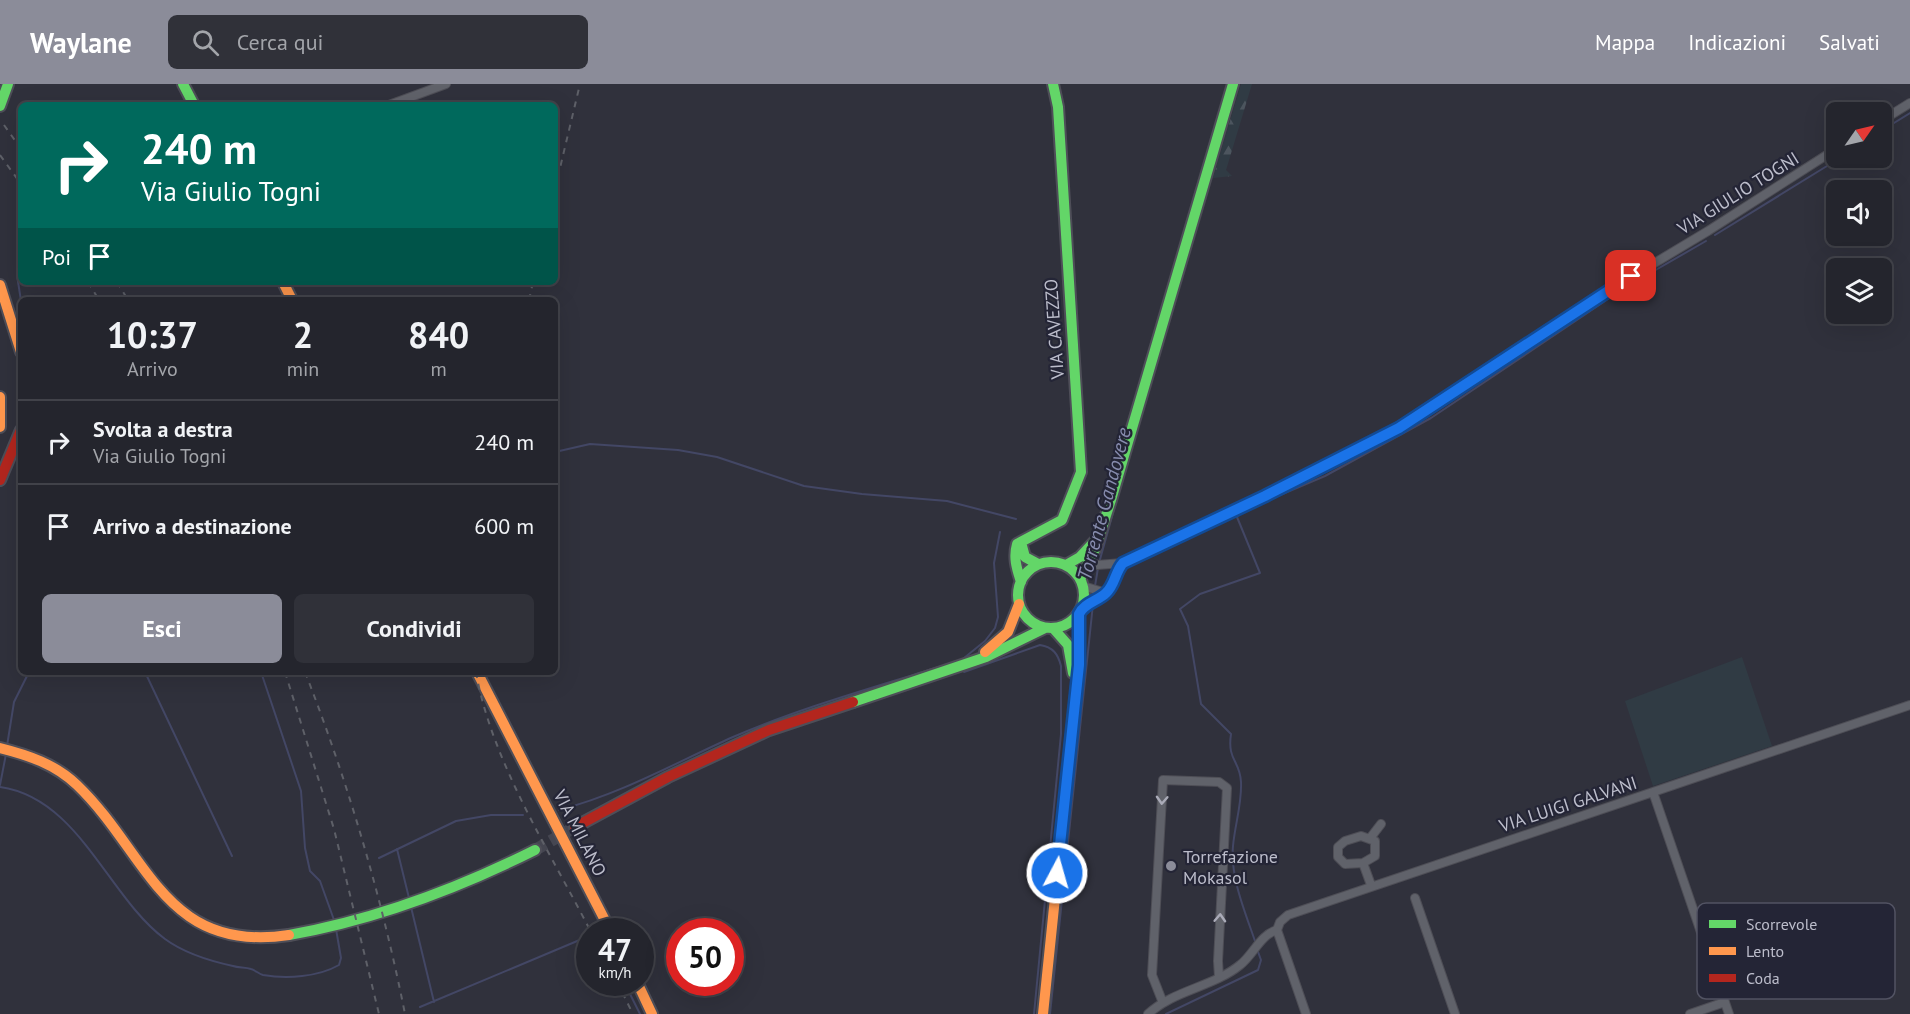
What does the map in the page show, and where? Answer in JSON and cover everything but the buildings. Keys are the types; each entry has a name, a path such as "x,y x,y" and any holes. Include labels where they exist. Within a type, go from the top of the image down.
{"main road":[{"path":"0,106 8,84"},
{"path":"183,84 192,102"},
{"name":"VIA CAVEZZO","path":"1021,542 1035,532 1056,526 1062,520 1080,472 1059,115 1053,84"},
{"path":"1043,1014 1076,688 1084,585 1233,84"},
{"path":"0,285 18,342"},
{"path":"0,397 0,427"},
{"path":"0,480 18,437"},
{"path":"1066,565 1080,557 1100,533"},
{"path":"1021,542 1024,558 1028,563 1051,562 1066,565 1084,585"},
{"path":"968,662 992,647 1010,630 1016,620 1021,582 1013,558 1021,542"},
{"path":"1021,582 1030,569 1038,564"},
{"path":"1019,604 1027,618 1049,628 1068,645 1076,688"},
{"path":"575,827 668,777 769,730 986,657 1049,628 1069,623 1083,608"},
{"name":"VIA MILANO","path":"479,675 519,749"},
{"name":"VIA MILANO","path":"484,675 604,918"},
{"path":"0,748 38,760 68,777 105,814 156,888 168,900 196,921 228,934 271,938 296,934 438,894 486,875 535,850"},
{"path":"644,996 652,1014"}],"street":[{"path":"397,102 446,84"},
{"path":"1892,114 1910,103"},
{"name":"VIA GIULIO TOGNI","path":"1097,565 1123,563 1265,496 1399,428 1592,300 1708,231 1826,155"},
{"path":"1083,608 1106,593 1123,563"},
{"path":"1084,585 1106,593"},
{"path":"1653,792 1910,705"},
{"path":"1163,1003 1152,975 1163,780 1219,782 1227,788 1219,976"},
{"name":"VIA LUIGI GALVANI","path":"1148,1014 1163,1003 1246,961 1268,934 1277,930 1280,922 1288,915 1371,885 1653,792 1697,920"},
{"path":"1371,837 1375,841 1377,851 1371,860 1345,864 1338,857 1338,847 1354,838 1371,837 1381,824"},
{"path":"1363,863 1371,885"},
{"path":"1415,898 1455,1014"},
{"path":"1277,930 1306,1014"},
{"name":"VIA LUIGI GALVANI","path":"1724,999 1729,1014"},
{"path":"1690,1014 1725,1002"}],"green space":[{"path":"1241,84 1252,84 1226,170 1232,176 1213,178"},
{"path":"1742,657 1772,746 1653,786 1625,701"}],"waterway":[{"path":"1892,124 1910,113"},
{"path":"1715,235 1826,167"},
{"path":"1256,944 1234,871 1233,846 1241,782 1232,755 1231,734 1201,704 1188,626 1180,609 1200,594 1260,573 1237,517 1240,512 1325,476 1431,418 1626,287 1706,241"},
{"path":"17,275 18,282"},
{"path":"19,285 20,297"},
{"path":"558,451 590,444 678,450 717,457 804,486 862,494 947,501 1016,519"},
{"name":"Torrente Gandovere","path":"1099,563 1121,484"},
{"path":"964,658 985,641 995,628 998,617 994,563 1000,532"},
{"name":"Torrente Gandovere","path":"1095,586 1098,568"},
{"name":"Torrente Gandovere","path":"1050,1014 1093,604"},
{"path":"964,672 1040,645 1054,652 1061,666 1061,734 1034,1014"},
{"path":"559,810 626,787 733,737 784,717 942,666"},
{"path":"7,746 14,702 28,675"},
{"path":"146,675 232,856"},
{"path":"262,675 301,791 305,848 310,871 320,881 334,920"},
{"path":"0,785 6,754"},
{"path":"0,787 27,795 51,809 91,851 145,921 172,944 189,952 215,962 251,969 263,975 292,977 312,974 339,965 341,958 336,929"},
{"path":"379,858 456,821 491,815 523,815"},
{"path":"397,849 409,898"},
{"path":"411,907 434,1002"},
{"path":"420,1007 576,942"},
{"path":"1166,1014 1258,970 1261,960 1257,949"},
{"path":"631,996 640,1014"}],"tunnel":[{"path":"535,850 575,827"}],"railway":[{"path":"558,176 580,84"},
{"path":"4,125 18,145"},
{"path":"0,155 18,180"},
{"path":"90,285 97,297"},
{"path":"119,285 126,297"},
{"path":"530,297 532,285"},
{"path":"286,675 334,829 379,1014"},
{"path":"306,675 336,756 375,884 405,1014"},
{"path":"477,675 484,705 508,772 584,918"},
{"path":"624,996 633,1014"}],"traffic: fast":[{"path":"0,106 8,84"},
{"path":"183,84 192,102"},
{"path":"1021,582 1015,559 1017,544 1062,520 1081,472 1058,107 1053,84"},
{"path":"1080,579 1095,549 1111,500 1233,84"},
{"path":"1066,565 1080,557 1095,541"},
{"path":"1021,542 1025,557 1038,564"},
{"path":"1045,562 1057,562 1069,567 1079,577 1084,595 1082,608 1069,623 1057,628 1045,628 1033,623 1023,613 1018,601 1018,589 1023,577 1033,567 1045,562"},
{"path":"853,702 986,657 1045,628"},
{"path":"1053,628 1068,645 1073,673"},
{"path":"289,935 384,912 446,890 535,850"}],"traffic: slow":[{"path":"0,285 18,342"},
{"path":"284,285 290,297"},
{"path":"0,397 0,427"},
{"path":"985,652 1008,632 1019,604"},
{"path":"1043,1014 1079,665 1079,614"},
{"path":"479,675 604,918"},
{"path":"0,748 41,761 60,771 77,785 101,812 163,893 186,914 213,929 247,937 289,935"},
{"path":"644,996 652,1014"}],"traffic: jam":[{"path":"0,480 18,437"},
{"path":"575,827 668,777 769,730 853,702"}],"place":[{"name":"Torrefazione Mokasol","path":"1171,866"}],"route":[{"path":"1057,873 1079,665 1079,614 1082,607 1098,600 1106,593 1123,563 1265,496 1399,428 1631,276"}]}
